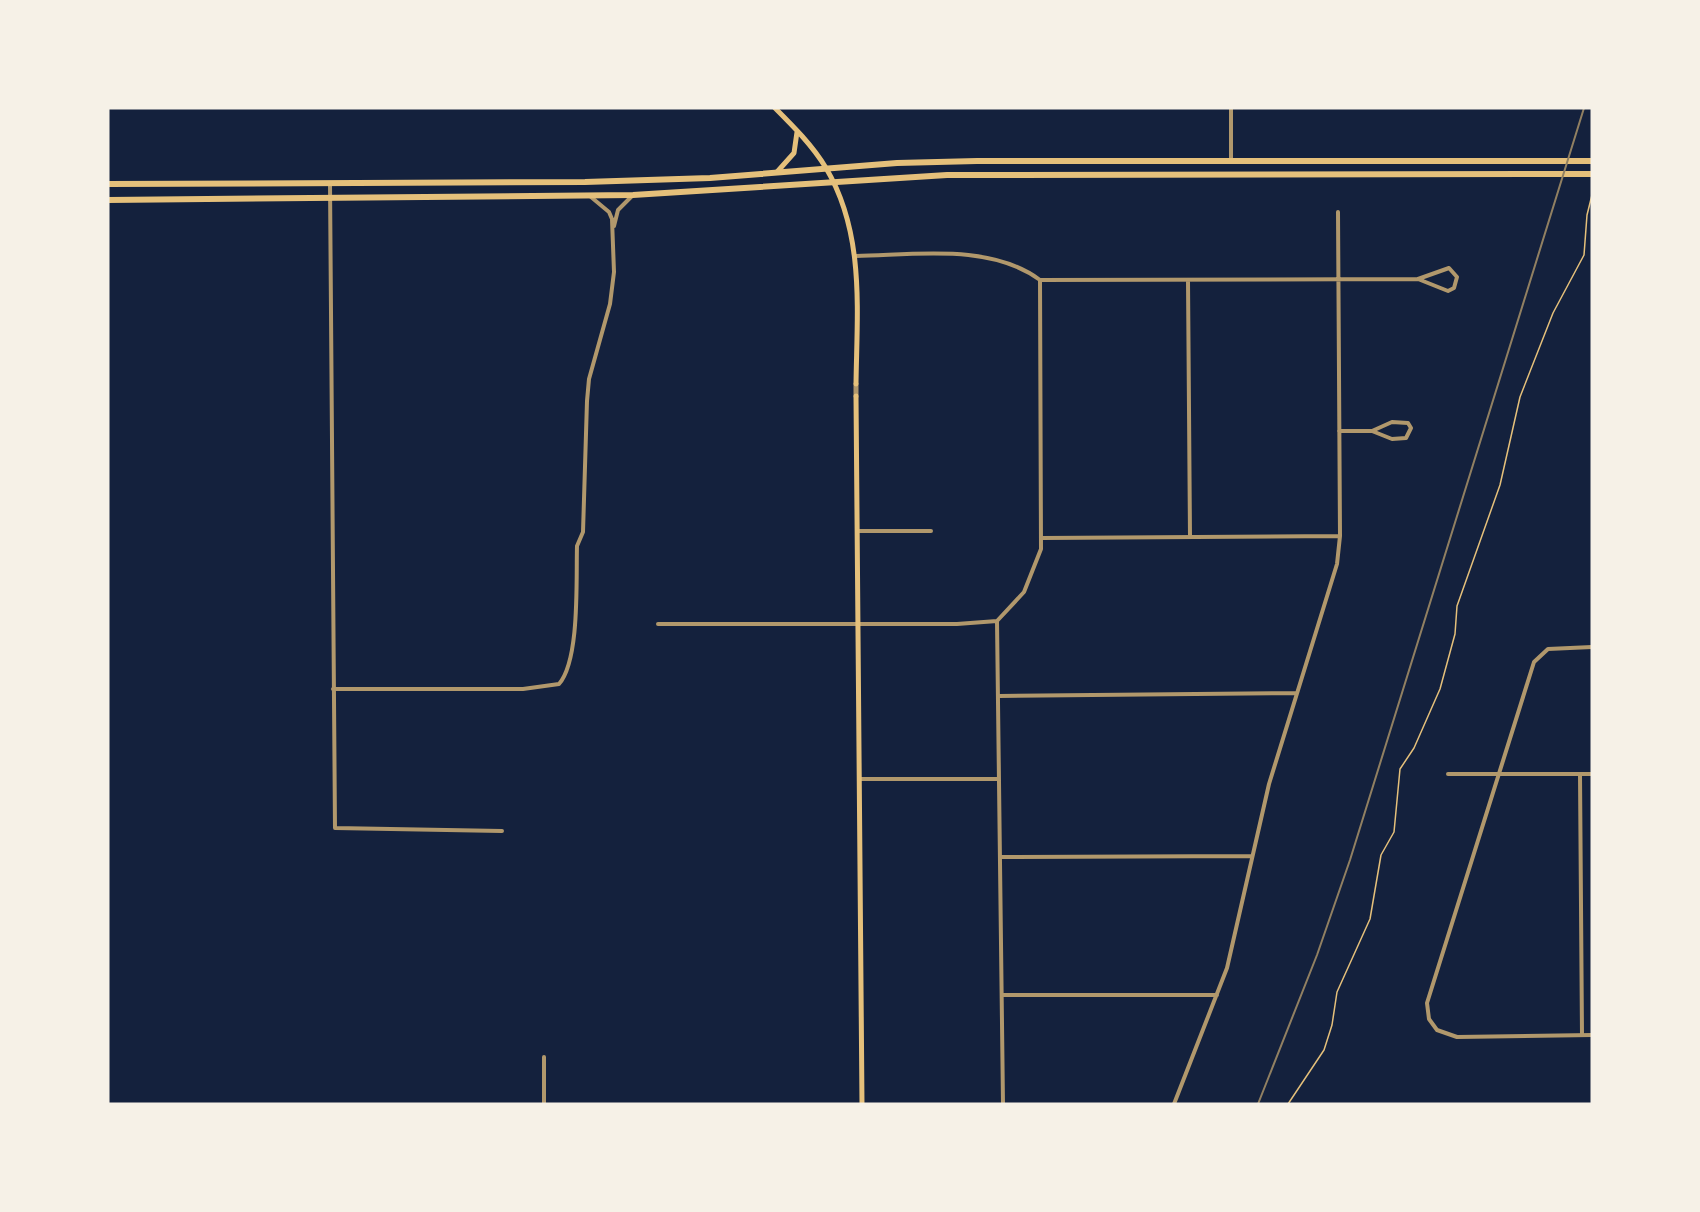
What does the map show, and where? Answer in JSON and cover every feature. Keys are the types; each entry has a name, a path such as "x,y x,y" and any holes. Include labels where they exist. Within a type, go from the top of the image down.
{"main road":[{"path":"775,108 826,168 848,222 856,256 856,384"},
{"path":"777,172 794,153 797,132"},
{"path":"108,184 585,182 710,178 826,168 977,161 1592,161"},
{"path":"108,200 633,195 947,175 1592,174"},
{"path":"856,396 862,1104"}],"street":[{"path":"1231,108 1231,162"},
{"path":"330,183 335,828 502,831"},
{"path":"613,226 618,210 633,195"},
{"path":"333,689 531,688 559,684 567,675 572,655 577,546 583,532 589,379 610,304 614,272 613,226 609,212 590,196"},
{"path":"1174,1104 1227,968 1269,784 1337,564 1340,536 1338,212"},
{"path":"856,256 982,257 1010,263 1040,280 1418,279 1449,268 1457,277 1454,288 1448,291 1418,279"},
{"path":"658,624 858,622 957,624 997,621 1024,592 1035,568 1042,538 1040,280"},
{"path":"1188,281 1190,537"},
{"path":"856,384 856,396"},
{"path":"1339,431 1372,431 1399,440 1406,438 1411,428 1408,423 1401,421 1372,431"},
{"path":"857,531 932,531"},
{"path":"1042,538 1340,536"},
{"path":"997,621 1003,1104"},
{"path":"1592,647 1553,647 1538,656 1427,1003 1427,1013 1437,1030 1456,1037 1592,1035"},
{"path":"999,696 1297,693"},
{"path":"1448,774 1592,774"},
{"path":"1580,775 1582,1035"},
{"path":"860,779 999,778"},
{"path":"1000,857 1252,856"},
{"path":"1002,995 1217,995"},
{"path":"544,1057 544,1104"}],"path":[{"path":"1288,1104 1324,1050 1337,992 1370,919 1376,899 1381,855 1394,831 1400,769 1414,748 1440,689 1455,634 1457,606 1492,513 1515,412 1529,370 1553,313 1584,252 1592,195"}],"railway":[{"path":"1258,1104 1317,955 1350,860 1584,108"}]}
